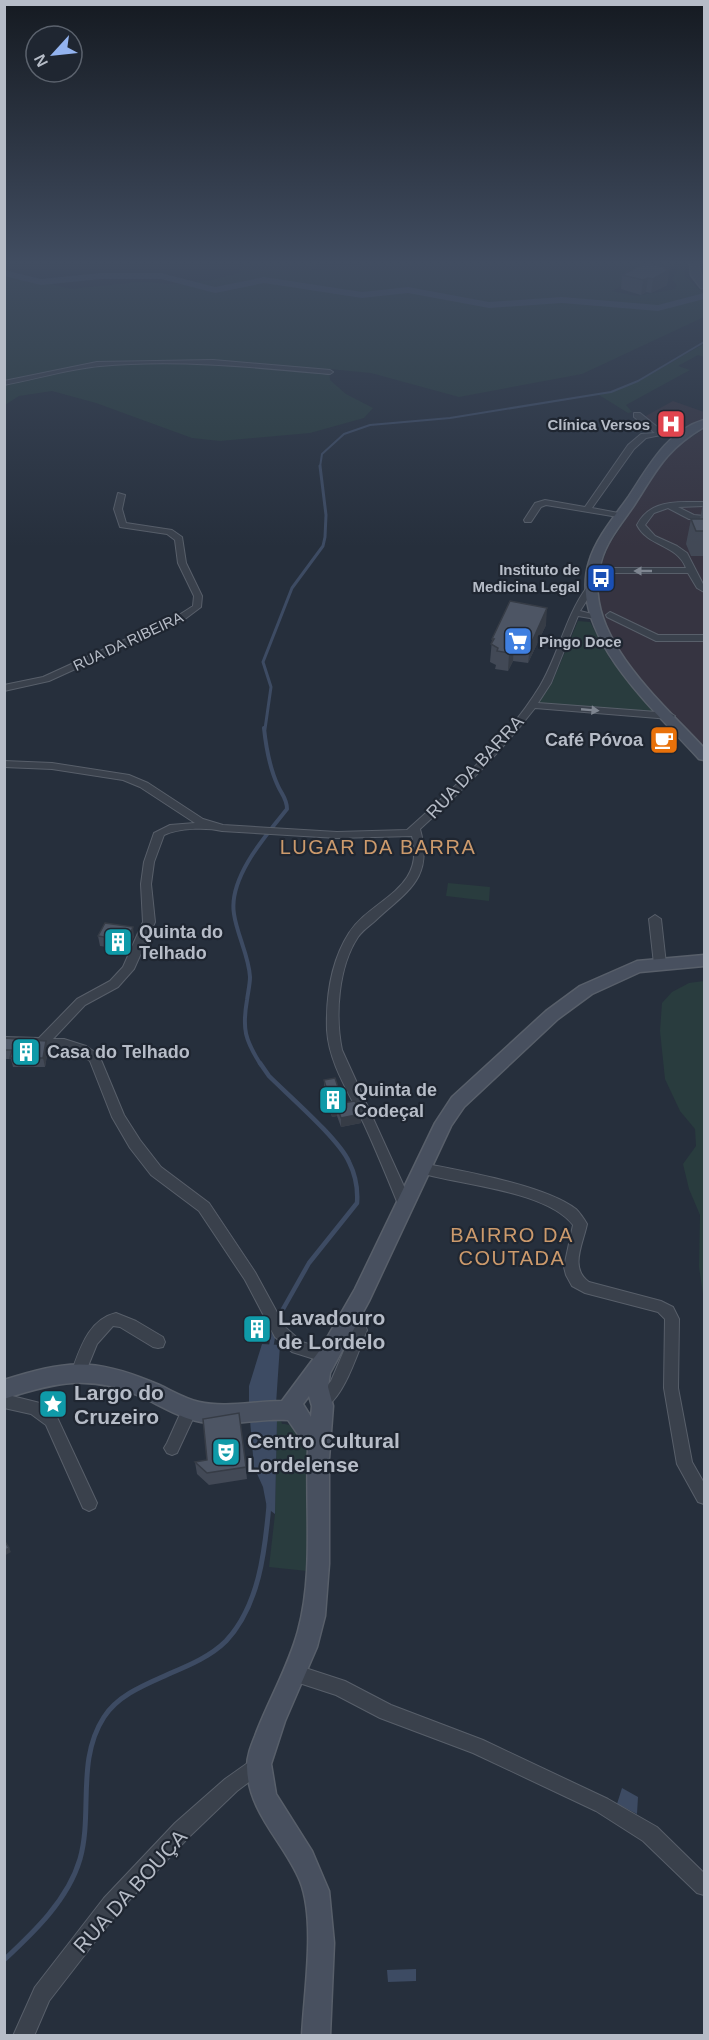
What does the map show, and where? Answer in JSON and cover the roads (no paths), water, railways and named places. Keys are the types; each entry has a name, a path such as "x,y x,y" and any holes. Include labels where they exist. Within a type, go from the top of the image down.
{"main road":[{"path":"705,423 673,442 660,456 599,550 590,589 595,613 615,654 705,756"},
{"path":"292,1407 327,1356 382,1258 422,1168 453,1109 573,998 602,982 637,968 705,961"},
{"path":"316,2036 320,1913 316,1890 309,1871 270,1805 261,1781 259,1764 277,1710 304,1651 314,1614 321,1403 318,1381 327,1356"},
{"path":"4,1390 61,1372 79,1371 135,1384 190,1408 208,1413 292,1407 315,1418 321,1403"},
{"path":"292,1407 311,1431 318,1450"}],"street":[{"path":"4,383 106,363 213,362 330,372"},
{"path":"637,415 673,442"},
{"path":"587,510 631,447 642,437 662,434"},
{"name":"RUA DA RIBEIRA","path":"4,688 58,674 182,618 197,607 198,596 182,563 179,539 168,532 123,525 118,509 121,495"},
{"path":"528,520 538,505 543,502 621,516"},
{"path":"705,504 669,506 645,516 641,523 642,529 651,537 682,553 689,561 698,584 705,590"},
{"path":"669,506 692,517 705,518"},
{"path":"593,571 693,570"},
{"name":"RUA DA BARRA","path":"214,826 338,835 410,833 508,736 532,705 546,683 576,611 590,589"},
{"path":"576,611 595,613"},
{"path":"610,615 656,638 705,638"},
{"path":"532,705 670,717"},
{"path":"4,764 52,766 125,777 144,785 199,821 214,826"},
{"path":"44,1041 81,1002 114,984 130,963 149,922 146,884 149,862 161,831 170,828 214,826"},
{"path":"405,1204 368,1117 340,1061 333,1038 333,1027 339,973 345,951 355,932 387,905 415,873 422,854 415,829"},
{"path":"655,919 660,964"},
{"path":"4,1041 44,1041 76,1047 95,1058 118,1117 135,1144 156,1171 204,1207 250,1276 274,1324 285,1339 297,1347 327,1356"},
{"path":"422,1168 534,1196 566,1208 575,1214 580,1224 571,1264 572,1275 577,1282 587,1287 661,1306 669,1312 672,1320 670,1351 672,1396 686,1467 705,1497"},
{"path":"79,1371 88,1347 102,1327 112,1320 121,1320 158,1342"},
{"path":"321,1403 334,1389 360,1330"},
{"path":"4,1401 35,1408 53,1423 89,1503"},
{"path":"172,1448 190,1408"},
{"path":"293,1673 343,1688 386,1712 477,1746 602,1804 650,1834 705,1886"},
{"name":"RUA DA BOUÇA","path":"23,2036 42,1994 111,1905 182,1830 231,1785 259,1764"}],"water":[{"path":"262,1344 280,1345 276,1404 249,1406 249,1386"},
{"path":"277,1419 275,1514 267,1508 263,1487 254,1467 250,1420"},
{"path":"622,1788 638,1797 637,1814 617,1804"},
{"path":"416,1969 416,1981 388,1982 387,1970"}],"waterway":[{"path":"320,467 322,454 344,434 370,425 450,418 611,392 638,381 680,356"},
{"path":"265,729 271,687 263,662 292,588 323,546 325,537 326,515 320,467"},
{"path":"261,1065 246,1034 245,1019 250,977 248,961 234,914 234,900 237,886 250,858 287,809 271,765 264,728"},
{"path":"260,1063 269,1076 325,1130 344,1153 353,1172 357,1193 357,1203 309,1263 278,1318"},
{"path":"271,1347 274,1331"},
{"path":"4,1960 59,1902 75,1874 84,1841 90,1751 95,1734 104,1717 117,1702 134,1690 214,1651 237,1627 253,1595 258,1577 269,1505"}],"place":[{"name":"Clínica Versos","path":"671,424"},
{"name":"Instituto de Medicina Legal","path":"601,578"},
{"name":"Pingo Doce","path":"518,641"},
{"name":"Café Póvoa","path":"664,740"},
{"name":"Quinta do Telhado","path":"118,942"},
{"name":"Casa do Telhado","path":"26,1052"},
{"name":"Quinta de Codeçal","path":"333,1100"},
{"name":"Lavadouro de Lordelo","path":"257,1329"},
{"name":"Largo do Cruzeiro","path":"53,1404"},
{"name":"Centro Cultural Lordelense","path":"226,1452"}],"district":[{"name":"LUGAR DA BARRA","path":"378,847"},
{"name":"BAIRRO DA COUTADA","path":"512,1246"}]}
